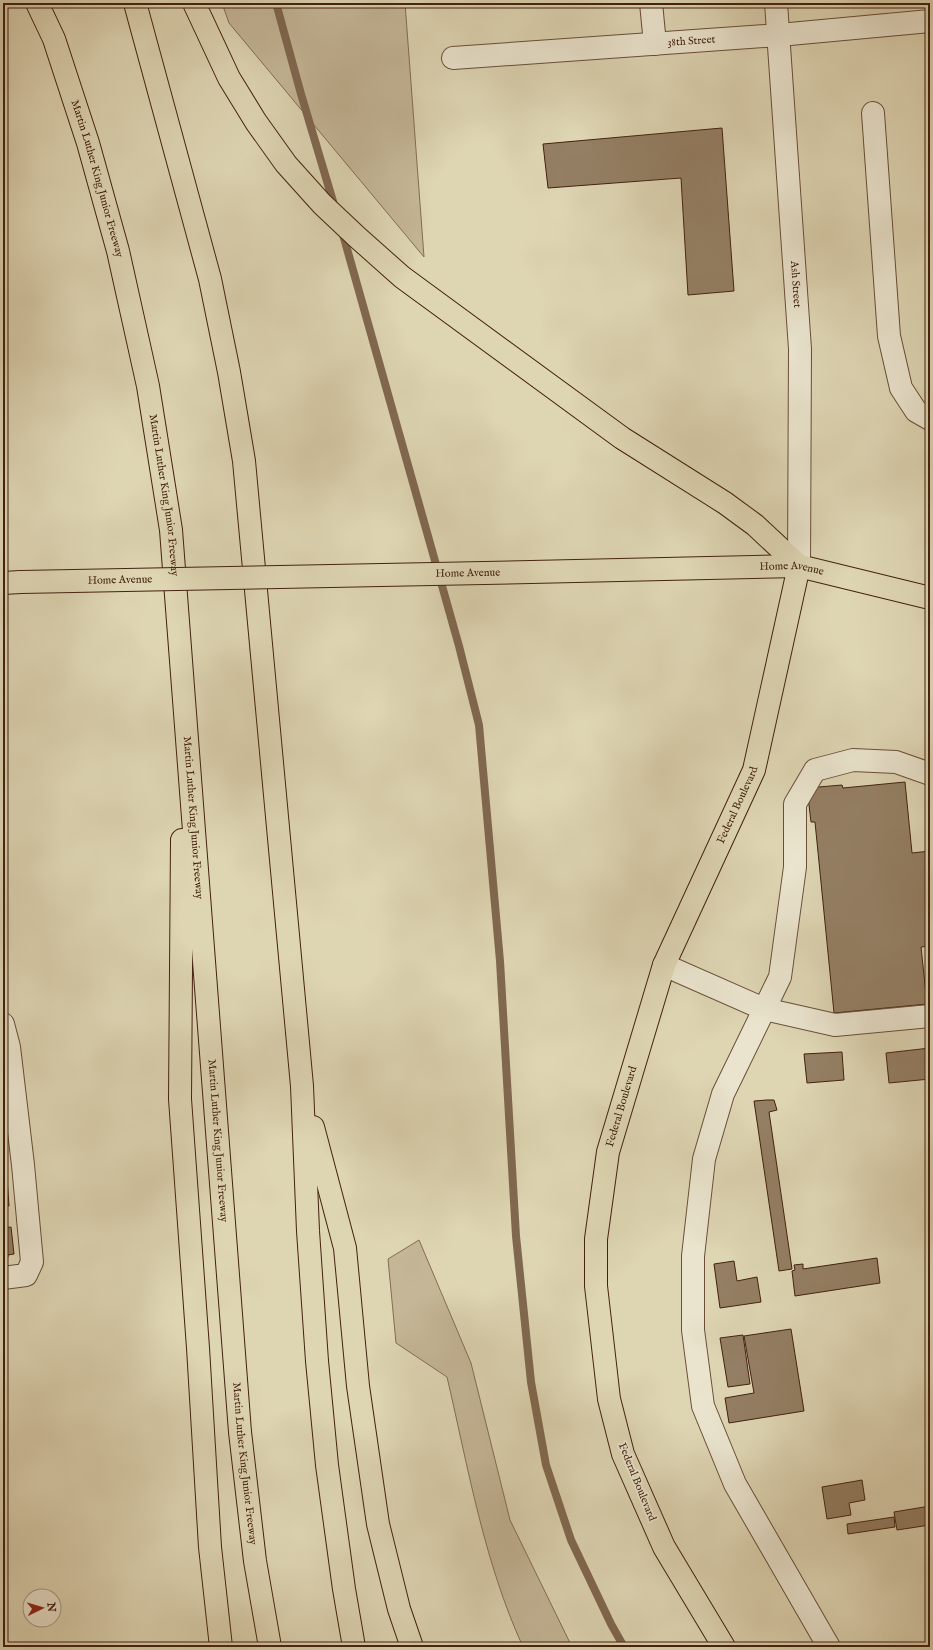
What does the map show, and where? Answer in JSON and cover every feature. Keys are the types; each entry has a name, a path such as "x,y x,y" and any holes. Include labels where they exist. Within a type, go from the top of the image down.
{"main road":[{"name":"Martin Luther King Junior Freeway","path":"37,3 54,39 88,143 118,251 145,371 171,530 240,1432 255,1561 270,1647"},
{"path":"135,3 210,279 229,372 244,461 302,1086 308,1231 317,1361 327,1465 344,1589 354,1647"},
{"path":"194,3 229,78 256,122 286,164 322,204 402,278 622,438 725,503 755,526 799,566"},
{"name":"Home Avenue","path":"12,583 799,566 930,598"},
{"name":"Federal Boulevard","path":"724,1647 664,1547 623,1454 609,1399 596,1286 596,1239 608,1152 664,965 754,770 799,566"},
{"path":"183,675 180,1098 199,1356 210,1547 220,1647"},
{"path":"302,1086 345,1248 358,1386 378,1524 399,1609 412,1647"}],"street":[{"path":"651,3 655,44"},
{"name":"Ash Street","path":"776,3 800,349 799,566"},
{"name":"38th Street","path":"453,58 655,44 930,21"},
{"path":"873,113 889,336 901,388 916,411 930,419"},
{"path":"829,1647 735,1484 703,1406 693,1330 693,1256 704,1159 723,1094 780,977 795,867 795,804 815,770 853,760 896,762 930,774"},
{"path":"664,965 764,1009 836,1025 930,1016"},
{"path":"3,1024 10,1054 32,1262 26,1275 3,1278"}],"shaded area":[{"path":"222,3 405,3 424,257 229,23"},
{"path":"419,1240 471,1363 510,1520 572,1647 523,1647 509,1615 487,1548 447,1377 396,1343 388,1259"}],"building":[{"path":"722,128 734,291 688,295 681,178 548,188 543,144"},
{"path":"905,782 912,853 930,851 930,946 921,947 927,1004 834,1013 815,822 811,822 807,788 842,785 843,788"},
{"path":"3,807 6,831 3,832"},
{"path":"930,1048 930,1079 889,1083 886,1053"},
{"path":"842,1052 844,1080 807,1083 804,1054"},
{"path":"774,1100 777,1110 769,1112 792,1269 779,1271 754,1101"},
{"path":"3,1133 5,1133 7,1161 3,1161"},
{"path":"3,1179 7,1179 9,1206 3,1206"},
{"path":"11,1227 14,1254 5,1257 6,1264 3,1264 3,1228"},
{"path":"877,1258 880,1283 795,1296 792,1271 795,1270 794,1265 803,1264 803,1269"},
{"path":"734,1261 737,1281 757,1277 761,1302 720,1308 714,1264"},
{"path":"791,1329 804,1411 729,1423 725,1398 754,1393 744,1336"},
{"path":"743,1335 750,1384 728,1387 720,1338"},
{"path":"862,1480 865,1500 849,1503 851,1515 827,1519 822,1487"},
{"path":"930,1506 930,1525 897,1530 894,1512"},
{"path":"894,1517 895,1527 848,1534 847,1524"}],"waterway":[{"path":"276,3 335,208"},
{"path":"342,231 459,646 479,725 500,961 516,1236 531,1382 546,1465 571,1540 611,1624 624,1647"}]}
